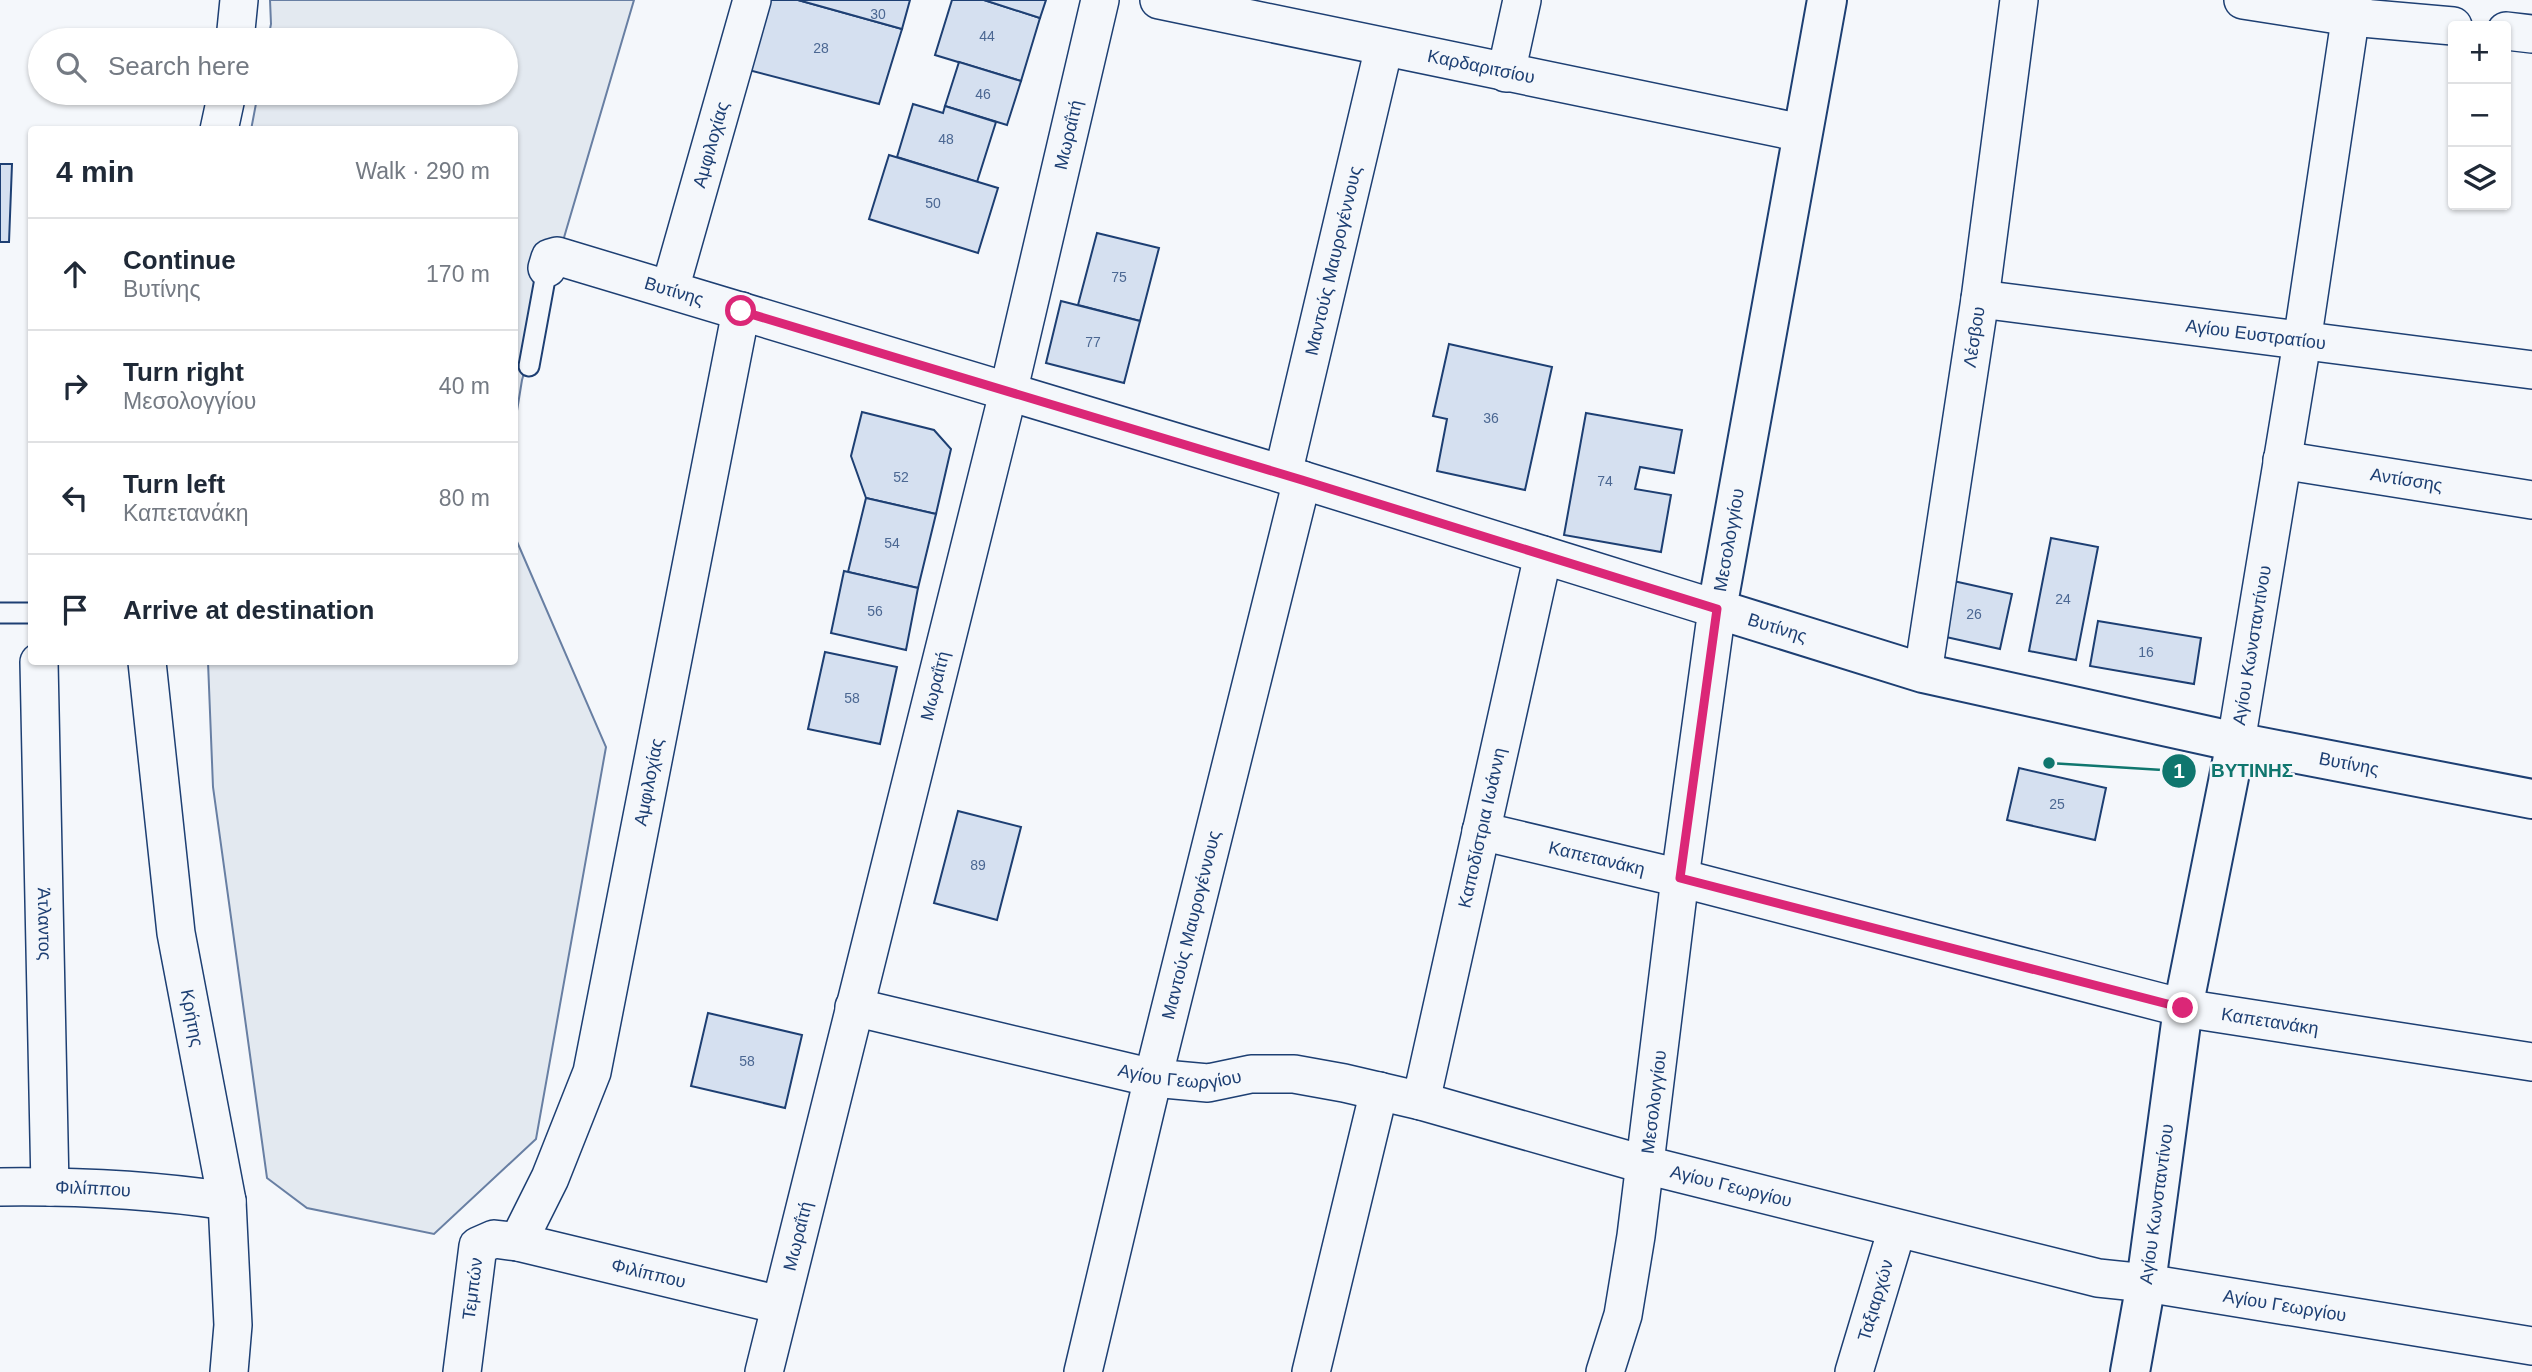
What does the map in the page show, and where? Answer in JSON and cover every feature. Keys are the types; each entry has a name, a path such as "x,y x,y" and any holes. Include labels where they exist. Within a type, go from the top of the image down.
{"street":[{"path":"236,28 239,0"},
{"name":"Αμφιλοχίας","path":"670,289 752,0"},
{"name":"Μωραΐτή","path":"764,1372 1008,393 1100,0"},
{"name":"Καρδαριτσίου","path":"1159,0 1802,133"},
{"path":"1506,73 1522,0"},
{"name":"Μεσολογγίου","path":"1605,1372 1623,1315 1646,1165 1680,878 1717,609 1827,0"},
{"name":"Λέσβου","path":"1923,673 1980,299 2019,0"},
{"path":"2243,0 2352,8 2448,25"},
{"name":"Αγίου Κωνσταντίνου","path":"2130,1372 2146,1283 2183,1008 2236,742 2302,342 2352,8"},
{"path":"2511,32 2532,34"},
{"name":"Μαντούς Μαυρογέννους","path":"1083,1372 1293,477 1384,47"},
{"path":"220,126 224,105"},
{"name":"Βυτίνης","path":"552,262 670,289 1293,477 1923,673 2236,742 2532,799"},
{"name":"Αγίου Ευστρατίου","path":"1980,299 2532,370"},
{"name":"Αμφιλοχίας","path":"518,1242 550,1178 592,1072 741,311"},
{"name":"Αντίσσης","path":"2282,460 2532,500"},
{"name":"Καποδίστρια Ιωάννη","path":"1421,1101 1543,555"},
{"name":"Άτλαντος","path":"39,665 50,1186"},
{"name":"Κρήτης","path":"147,665 176,933 227,1201 233,1325 229,1372"},
{"name":"Καπετανάκη","path":"1481,831 1680,878 2183,1008 2532,1062"},
{"name":"Αγίου Γεωργίου","path":"855,1007 1153,1078 1208,1083 1251,1074 1294,1074 1379,1091 1646,1165 2098,1278 2146,1283 2532,1346"},
{"path":"1311,1372 1379,1091"},
{"name":"Φιλίππου","path":"0,1187 50,1186 191,1195 227,1201"},
{"name":"Ταξιαρχών","path":"1854,1372 1898,1229"},
{"name":"Τεμπών","path":"462,1372 478,1246 494,1239 518,1242"},
{"name":"Φιλίππου","path":"518,1242 780,1305"}],"lane":[{"path":"529,366 552,262"},
{"path":"0,613 28,613"}],"shaded area":[{"path":"270,0 634,0 522,380 518,405 518,126 252,126 256,105 518,105 518,28 270,28"},
{"path":"518,544 606,747 536,1139 434,1234 307,1208 267,1178 213,787 208,665 518,665"}],"building":[{"path":"760,0 798,0 902,29 879,104 741,68"},
{"path":"798,0 910,0 902,29"},
{"path":"952,0 984,0 1040,18 1021,81 935,55"},
{"path":"984,0 1046,0 1040,18"},
{"path":"959,62 1021,81 1007,125 945,106"},
{"path":"913,104 943,113 945,106 996,122 977,182 897,157"},
{"path":"889,155 998,188 978,253 869,219"},
{"path":"0,164 12,164 9,242 0,242"},
{"path":"1097,233 1159,248 1140,321 1078,305"},
{"path":"1061,301 1140,321 1124,383 1046,363"},
{"path":"1449,344 1552,367 1525,490 1437,471 1447,419 1433,416"},
{"path":"862,412 934,430 951,449 936,514 866,498 851,456"},
{"path":"1586,413 1682,430 1674,473 1640,467 1635,489 1671,495 1661,552 1564,535"},
{"path":"866,498 936,514 918,588 848,572"},
{"path":"2051,538 2098,547 2076,660 2029,651"},
{"path":"844,571 918,588 906,650 831,633"},
{"path":"1949,580 2012,594 2000,649 1937,635"},
{"path":"2098,621 2201,638 2194,684 2090,666"},
{"path":"825,652 897,667 880,744 808,729"},
{"path":"2019,768 2106,788 2095,840 2007,820"},
{"path":"958,811 1021,827 997,920 934,903"},
{"path":"708,1013 802,1035 785,1108 691,1086"}],"place":[{"name":"ΒΥΤΙΝΗΣ","path":"2049,763"}],"route":[{"path":"741,311 1302,480 1717,609 1680,878 2183,1008"}]}
